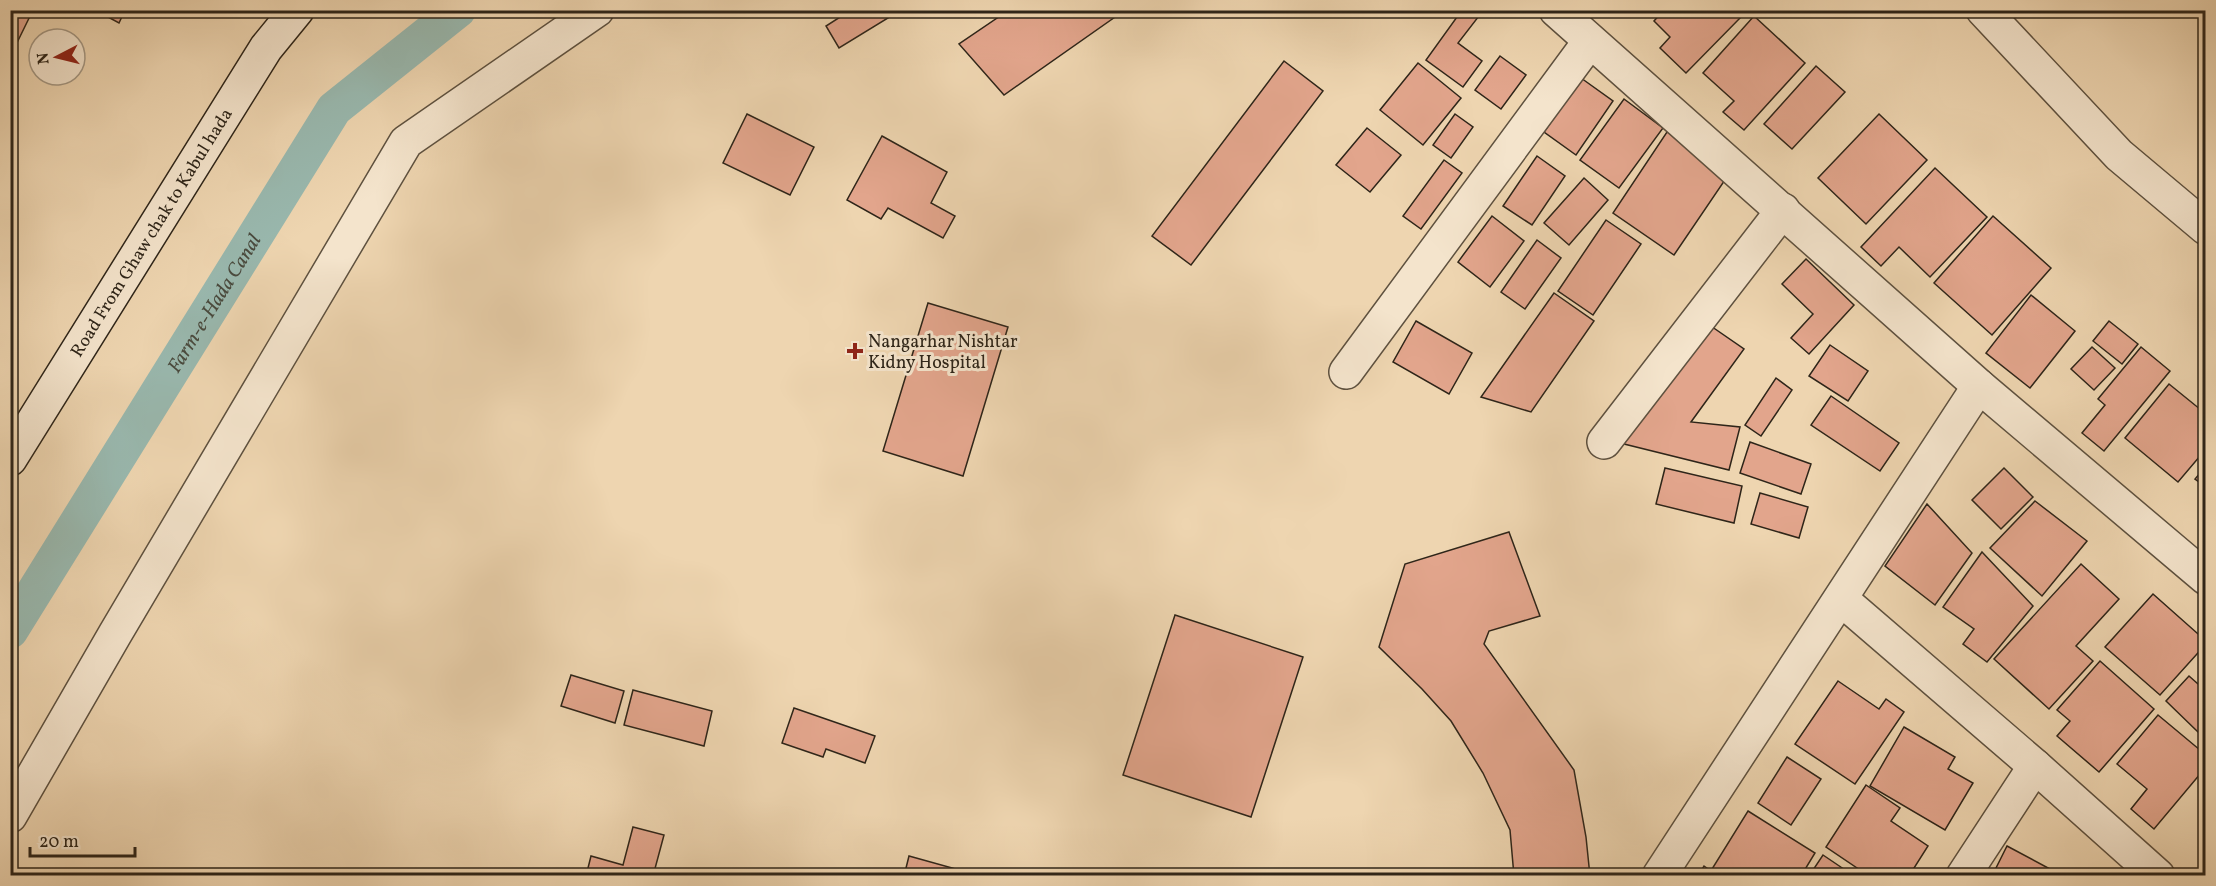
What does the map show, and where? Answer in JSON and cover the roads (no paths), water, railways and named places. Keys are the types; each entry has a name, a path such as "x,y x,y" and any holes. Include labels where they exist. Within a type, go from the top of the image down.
{"street":[{"name":"Road From Ghaw chak to Kabul hada","path":"10,459 266,48 297,10"},
{"path":"10,816 127,613 406,142 597,10"},
{"path":"1556,10 1979,386 2205,578"},
{"path":"1983,10 2119,155 2205,228"},
{"path":"1346,372 1590,41"},
{"path":"1604,442 1783,210"},
{"path":"1659,876 1979,386"},
{"path":"1841,599 2035,766 2158,876"},
{"path":"1963,876 2035,766"}],"waterway":[{"name":"Farm-e-Hada Canal","path":"10,631 334,109 458,10"}],"place":[{"name":"Nangarhar Nishtar Kidny Hospital","path":"855,351"}]}
